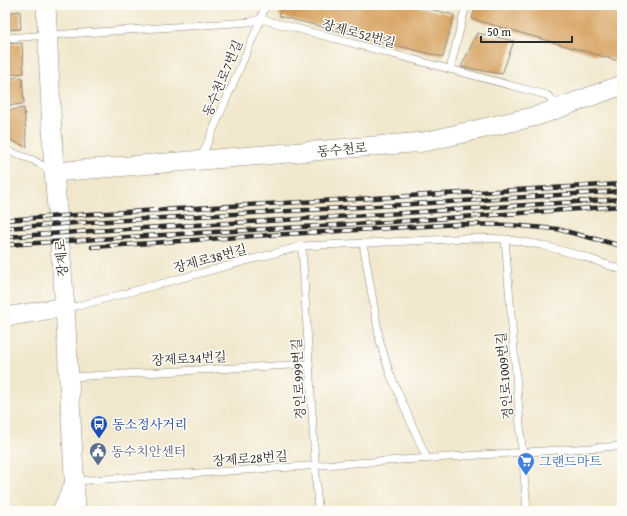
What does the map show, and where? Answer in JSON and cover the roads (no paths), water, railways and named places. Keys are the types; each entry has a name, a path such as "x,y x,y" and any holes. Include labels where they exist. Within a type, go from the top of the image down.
{"main road":[{"path":"63,511 74,484"}],"street":[{"name":"장제로","path":"46,5 54,172 65,307 76,511"},
{"name":"동수천로","path":"54,172 424,142 537,116 622,86"},
{"path":"5,317 65,307"}],"lane":[{"name":"동수천로7번길","path":"200,161 261,19 264,5"},
{"path":"450,70 466,5"},
{"name":"장제로52번길","path":"5,38 250,22 261,19 546,95 561,108"},
{"path":"5,150 33,160 54,172"},
{"name":"장제로38번길","path":"65,307 78,306 302,246 474,238 505,239 542,245 582,256 622,270"},
{"name":"경인로1009번길","path":"505,239 527,511"},
{"path":"363,243 380,342 390,374 427,459"},
{"name":"경인로999번길","path":"302,246 318,511"},
{"name":"장제로34번길","path":"69,376 309,364"},
{"name":"장제로28번길","path":"74,484 315,466 622,446"}],"railway":[{"path":"5,220 622,184"},
{"path":"5,228 622,191"},
{"path":"5,237 622,199"},
{"path":"5,245 390,222 622,206"},
{"path":"92,247 460,224 510,225 557,229 622,246"}],"place":[{"name":"동소정사거리","path":"99,439"},
{"name":"동수치안센터","path":"98,466"},
{"name":"그랜드마트","path":"526,476"}]}
